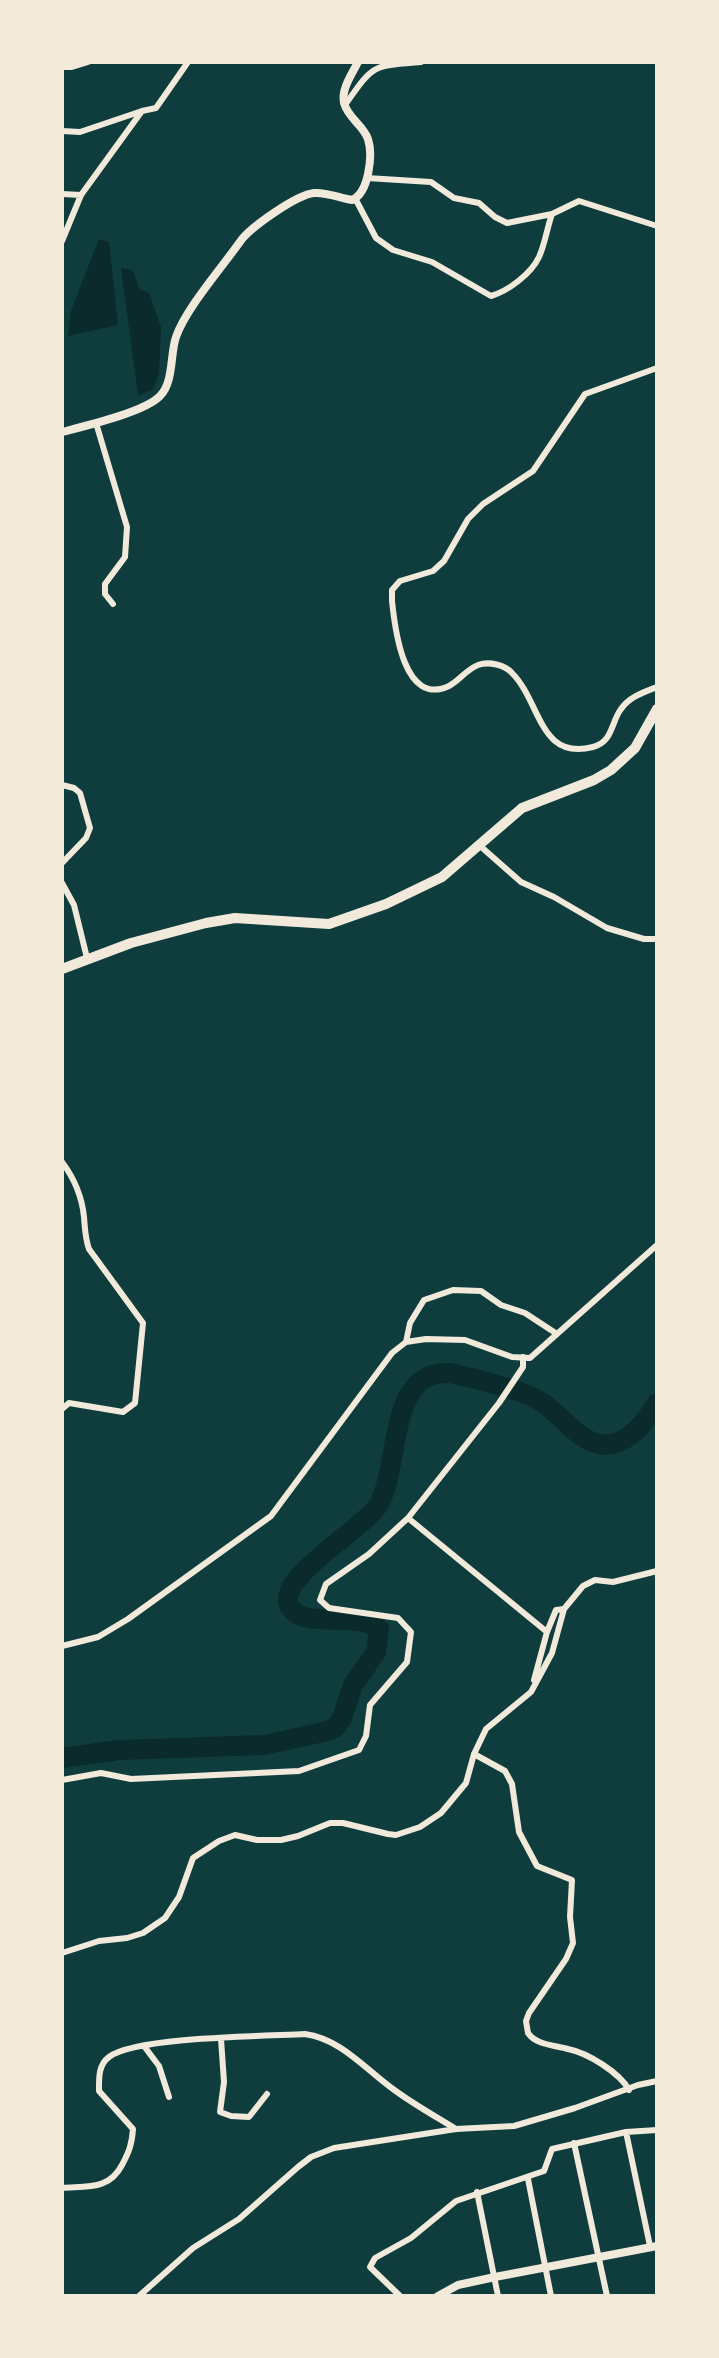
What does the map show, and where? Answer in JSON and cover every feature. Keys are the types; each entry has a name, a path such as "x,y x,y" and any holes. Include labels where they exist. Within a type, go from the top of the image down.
{"main road":[{"path":"62,969 131,943 223,919 329,924 386,904 429,884 522,808 594,780 619,764 635,748 657,709"}],"street":[{"path":"62,67 88,62"},
{"path":"62,131 80,132 156,108 188,62"},
{"path":"356,200 365,189 368,139 345,105 345,90 358,62"},
{"path":"345,105 372,70 391,63 421,62"},
{"path":"62,241 81,195 142,111"},
{"path":"367,178 431,182 454,198 479,203 507,223 552,214 585,201 657,226"},
{"path":"62,432 96,423 161,396 181,326 247,233 307,194 325,193 356,200 376,238 393,250 432,262 491,296 503,293 539,256 552,214"},
{"path":"62,194 81,195"},
{"path":"657,368 585,394 533,471 483,504 468,519 444,561 433,571 400,581 392,590 410,676 423,688 437,690 450,686 478,665 494,663 511,671 536,709 543,726 561,747 595,746 608,738 620,710 629,700 657,687"},
{"path":"96,423 127,527 125,557 105,584 105,594 113,604"},
{"path":"62,785 80,793 90,828 86,838 62,863"},
{"path":"479,845 521,882 607,928 644,939 657,939"},
{"path":"62,883 74,905 87,958"},
{"path":"62,1162 74,1178 89,1249 143,1323 135,1403 123,1412 69,1403 62,1409"},
{"path":"62,1646 98,1637 128,1619 271,1516 392,1353 406,1342 465,1340 512,1357 530,1358 657,1245"},
{"path":"406,1342 410,1323 424,1300 453,1290 481,1291 501,1305 525,1313 557,1334"},
{"path":"62,1780 101,1773 131,1779 156,1779 299,1771 359,1750 366,1736 370,1705 407,1662 411,1632 398,1618 329,1608 320,1600 326,1584 369,1554 408,1518 499,1403 523,1367 523,1357"},
{"path":"408,1518 547,1632"},
{"path":"62,1953 99,1941 143,1933 165,1918 179,1897 193,1858 206,1847 235,1835 257,1840 281,1840 330,1823 396,1835 420,1827 441,1813 466,1783 474,1754 486,1729 531,1692 552,1653 564,1609 583,1586 595,1580 613,1582 657,1571"},
{"path":"531,1692 547,1632 556,1610 564,1609"},
{"path":"474,1754 505,1771 512,1784 519,1832 537,1866 572,1880 570,1917 573,1943 566,1959 529,2013 526,2021 528,2033 540,2043 571,2049 622,2076 629,2090"},
{"path":"62,2188 102,2184 115,2178 132,2146 133,2129 99,2091 99,2079 106,2058 157,2043 305,2034 320,2036 342,2048 395,2091 456,2129"},
{"path":"221,2039 224,2082 220,2112 249,2117 267,2094"},
{"path":"144,2046 159,2066 169,2097"},
{"path":"139,2296 193,2248 239,2219 311,2157 366,2141 456,2129 514,2126 657,2081"},
{"path":"400,2296 370,2267 375,2258 411,2238 456,2201 477,2192 528,2179 544,2171 552,2149 626,2132 657,2130"},
{"path":"438,2296 458,2285 653,2246 626,2132"},
{"path":"574,2143 607,2296"},
{"path":"528,2179 551,2296"},
{"path":"477,2192 498,2296"}],"water":[{"path":"99,239 109,242 118,325 68,336 71,311"},
{"path":"121,268 133,270 139,289 149,293 161,327 159,374 153,389 138,396"}],"waterway":[{"path":"62,1758 119,1750 264,1745 336,1727 353,1685 376,1652 379,1629 358,1621 305,1617 295,1613 289,1605 289,1594 309,1567 379,1504 386,1487 406,1402 415,1386 430,1376 450,1373 522,1393 546,1405 583,1437 606,1445 617,1443 635,1431 657,1403"}]}
